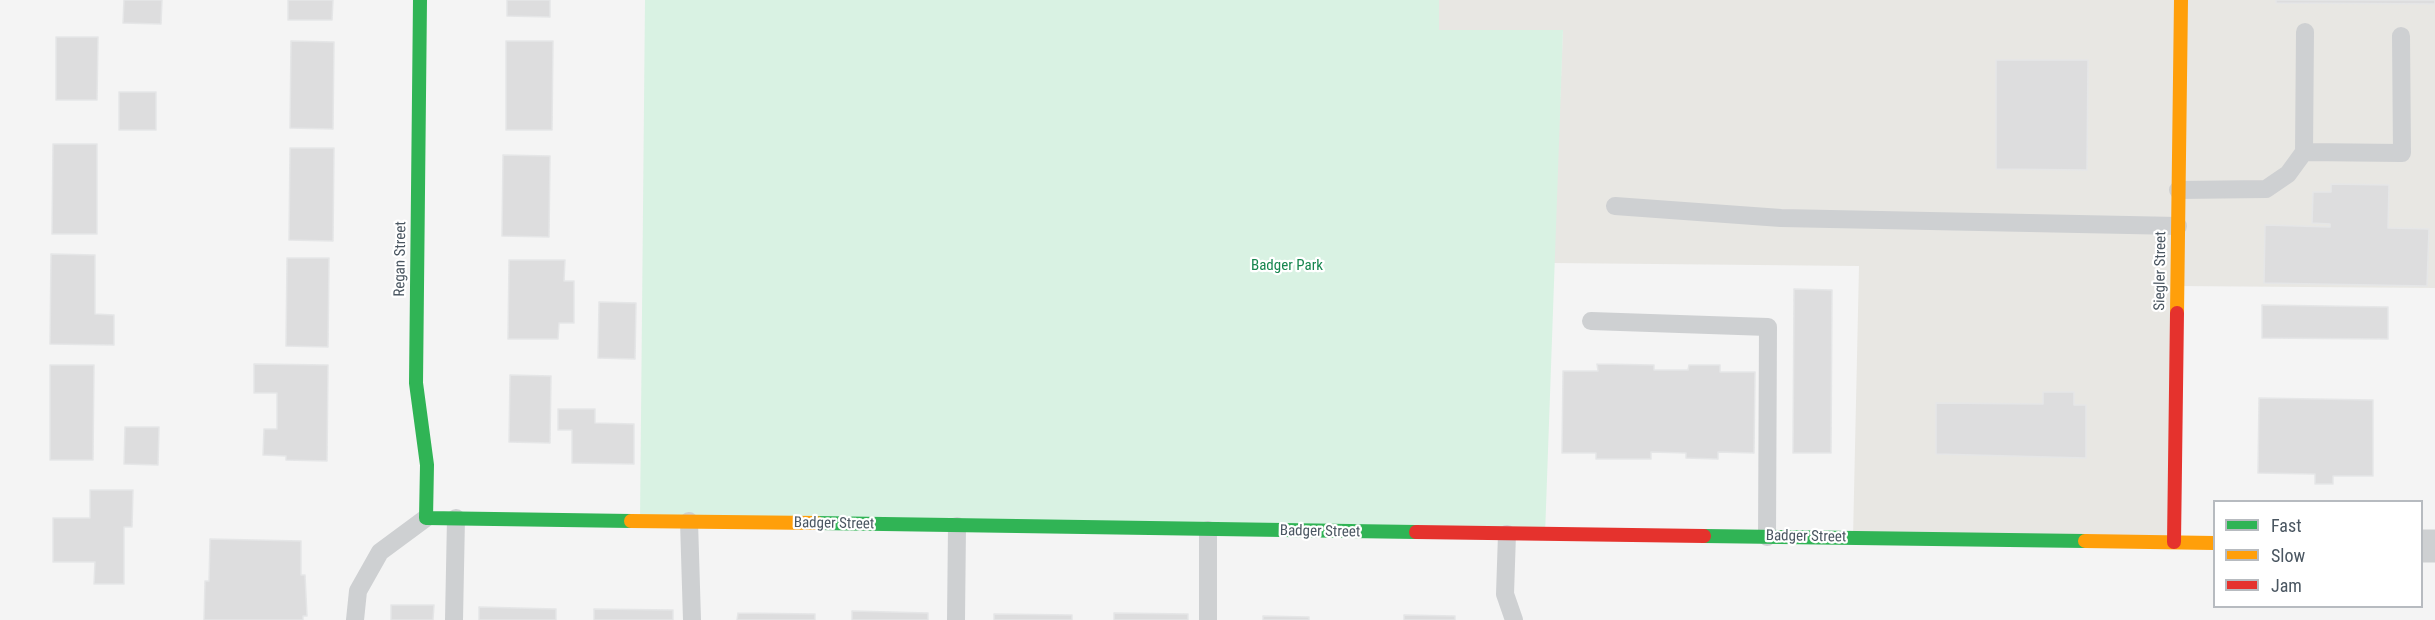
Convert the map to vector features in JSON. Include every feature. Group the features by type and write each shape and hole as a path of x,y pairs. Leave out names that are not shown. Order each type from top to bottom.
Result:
{"street":[{"name":"Regan Street","path":"420,0 416,383 427,465 426,518"},
{"name":"Siegler Street","path":"2174,542 2181,0"},
{"name":"Badger Street","path":"426,518 2213,543"}],"lane":[{"path":"2178,190 2266,189 2288,174 2304,152 2305,32"},
{"path":"2304,152 2402,153 2401,36"},
{"path":"1615,206 1781,218 2178,226"},
{"path":"1591,321 1768,327 1767,537"},
{"path":"355,620 358,591 380,552 426,518"},
{"path":"454,620 456,518"},
{"path":"689,522 692,620"},
{"path":"956,620 957,526"},
{"path":"1208,530 1208,620"},
{"path":"1507,534 1505,594 1514,620"}],"shaded area":[{"path":"1439,0 2435,0 2435,288 2177,286 2174,542 1853,538 1859,266 1553,263 1563,30 1439,30"}],"green space":[{"name":"Badger Park","path":"645,0 1439,0 1439,30 1563,30 1545,535 640,521"}],"building":[{"path":"124,0 162,0 161,24 123,23"},
{"path":"288,0 333,0 332,20 288,20"},
{"path":"507,0 550,0 550,17 507,16"},
{"path":"2276,0 2435,0 2435,4 2276,3"},
{"path":"56,37 98,37 97,100 56,100"},
{"path":"291,41 334,42 333,129 290,128"},
{"path":"506,41 553,41 552,130 506,130"},
{"path":"1996,60 2088,60 2087,170 1996,169"},
{"path":"119,92 156,92 156,130 119,130"},
{"path":"53,144 97,144 97,234 52,234"},
{"path":"290,148 334,148 333,241 289,240"},
{"path":"503,155 550,156 549,237 502,236"},
{"path":"2331,184 2389,185 2388,228 2429,229 2427,286 2264,283 2265,225 2330,227 2330,224 2312,223 2313,192 2331,192"},
{"path":"51,254 95,255 95,314 114,315 114,345 50,344"},
{"path":"287,258 329,258 328,347 286,346"},
{"path":"509,260 565,260 564,281 574,281 574,323 559,323 558,339 508,339"},
{"path":"1794,289 1832,290 1831,453 1793,453"},
{"path":"599,302 636,303 635,359 598,358"},
{"path":"2262,305 2388,307 2388,339 2262,338"},
{"path":"254,364 328,365 327,461 286,460 286,456 263,455 264,429 277,429 277,393 254,393"},
{"path":"1597,364 1654,365 1654,370 1688,370 1689,365 1720,365 1720,372 1755,372 1754,453 1718,452 1718,459 1686,458 1686,453 1651,452 1651,459 1596,459 1596,453 1562,453 1563,371 1598,371"},
{"path":"50,365 94,365 93,460 50,460"},
{"path":"510,375 551,376 550,443 509,442"},
{"path":"2043,392 2074,392 2074,405 2086,405 2086,458 1936,454 1936,403 2043,404"},
{"path":"2259,398 2373,400 2373,476 2333,476 2333,484 2315,484 2315,474 2258,473"},
{"path":"558,409 595,409 595,423 634,424 634,464 572,463 572,430 558,430"},
{"path":"125,427 159,427 158,465 124,464"},
{"path":"90,490 133,490 132,527 124,527 124,584 94,584 95,562 53,562 53,518 90,518"},
{"path":"210,539 301,541 301,575 305,575 307,616 303,616 303,620 204,620 205,581 209,581"},
{"path":"391,605 434,605 433,620 391,620"},
{"path":"479,607 556,609 556,620 479,620"},
{"path":"594,609 673,610 673,620 594,620"},
{"path":"852,611 928,613 928,620 852,620"},
{"path":"738,613 815,614 815,620 737,620"},
{"path":"1114,613 1188,614 1188,620 1114,620"},
{"path":"994,614 1072,615 1072,620 994,620"},
{"path":"1404,615 1455,616 1455,620 1404,620"},
{"path":"1263,616 1309,617 1309,620 1263,620"}],"traffic: fast":[{"path":"420,0 416,383 427,465 426,518 631,521"},
{"path":"817,523 1416,532"},
{"path":"1704,536 2085,541"}],"traffic: slow":[{"path":"2177,313 2181,0"},
{"path":"631,521 817,523"},
{"path":"2085,541 2213,543"}],"traffic: jam":[{"path":"2174,542 2177,313"},
{"path":"1416,532 1704,536"}]}
